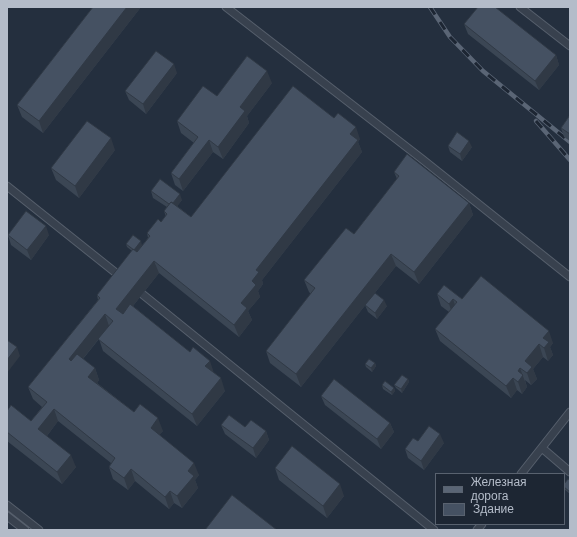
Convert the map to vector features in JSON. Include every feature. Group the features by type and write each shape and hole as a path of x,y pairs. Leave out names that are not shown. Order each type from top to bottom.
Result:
{"lane":[{"path":"226,7 422,159 570,277"},
{"path":"520,7 570,46"},
{"path":"7,186 125,280"},
{"path":"131,285 434,530"},
{"path":"522,473 570,412"},
{"path":"542,448 570,472"},
{"path":"7,505 39,530"},
{"path":"7,516 25,530"}],"building":[{"path":"93,7 127,7 39,121 17,105"},
{"path":"478,7 495,7 556,55 535,81 464,24"},
{"path":"156,51 174,64 143,104 125,91"},
{"path":"247,56 267,71 240,107 245,111 218,147 209,140 179,179 171,173 198,137 177,121 203,86 217,96"},
{"path":"293,86 334,118 338,113 356,127 350,134 358,140 256,270 259,272 252,281 256,285 241,303 247,308 234,325 154,261 116,309 123,314 130,304 190,352 193,347 210,361 205,366 221,378 192,414 98,339 113,321 105,314 69,359 71,361 77,354 95,368 88,377 134,412 140,404 158,418 151,428 194,463 188,471 194,476 177,496 170,491 165,497 131,469 124,478 109,467 115,458 54,409 38,429 71,455 57,472 7,432 7,411 11,405 31,421 47,402 28,387 100,298 97,295 133,249 137,252 150,236 147,233 158,219 161,222 167,214 164,211 171,202 191,217"},
{"path":"570,115 570,134 561,128"},
{"path":"87,121 111,138 75,186 51,168"},
{"path":"457,132 469,141 460,154 448,146"},
{"path":"407,154 469,203 414,272 391,254 296,374 266,351 315,288 304,280 346,228 354,234 399,176 394,172"},
{"path":"160,179 180,194 173,203 171,202 169,204 151,191"},
{"path":"26,211 46,226 27,250 8,235"},
{"path":"133,235 141,241 134,250 126,244"},
{"path":"481,276 549,331 543,338 549,342 544,348 539,344 525,361 532,367 527,373 520,368 518,371 523,375 518,382 513,378 506,386 435,329 457,302 453,299 449,304 437,294 444,285 462,299"},
{"path":"375,293 384,300 375,313 365,305"},
{"path":"7,340 17,347 7,360"},
{"path":"369,359 375,363 371,368 365,364"},
{"path":"402,375 408,379 401,389 394,385"},
{"path":"334,379 390,423 377,439 321,396"},
{"path":"385,381 394,388 391,392 382,385"},
{"path":"229,415 245,427 251,420 266,431 253,448 221,425"},
{"path":"429,426 440,434 421,461 405,449 413,438 418,441"},
{"path":"292,446 340,484 323,506 275,468"},
{"path":"568,479 570,480 570,492 565,488 565,483"},
{"path":"232,495 277,530 205,530"}],"railway":[{"path":"430,7 450,37 483,71 570,142"},
{"path":"536,121 570,160"}]}
